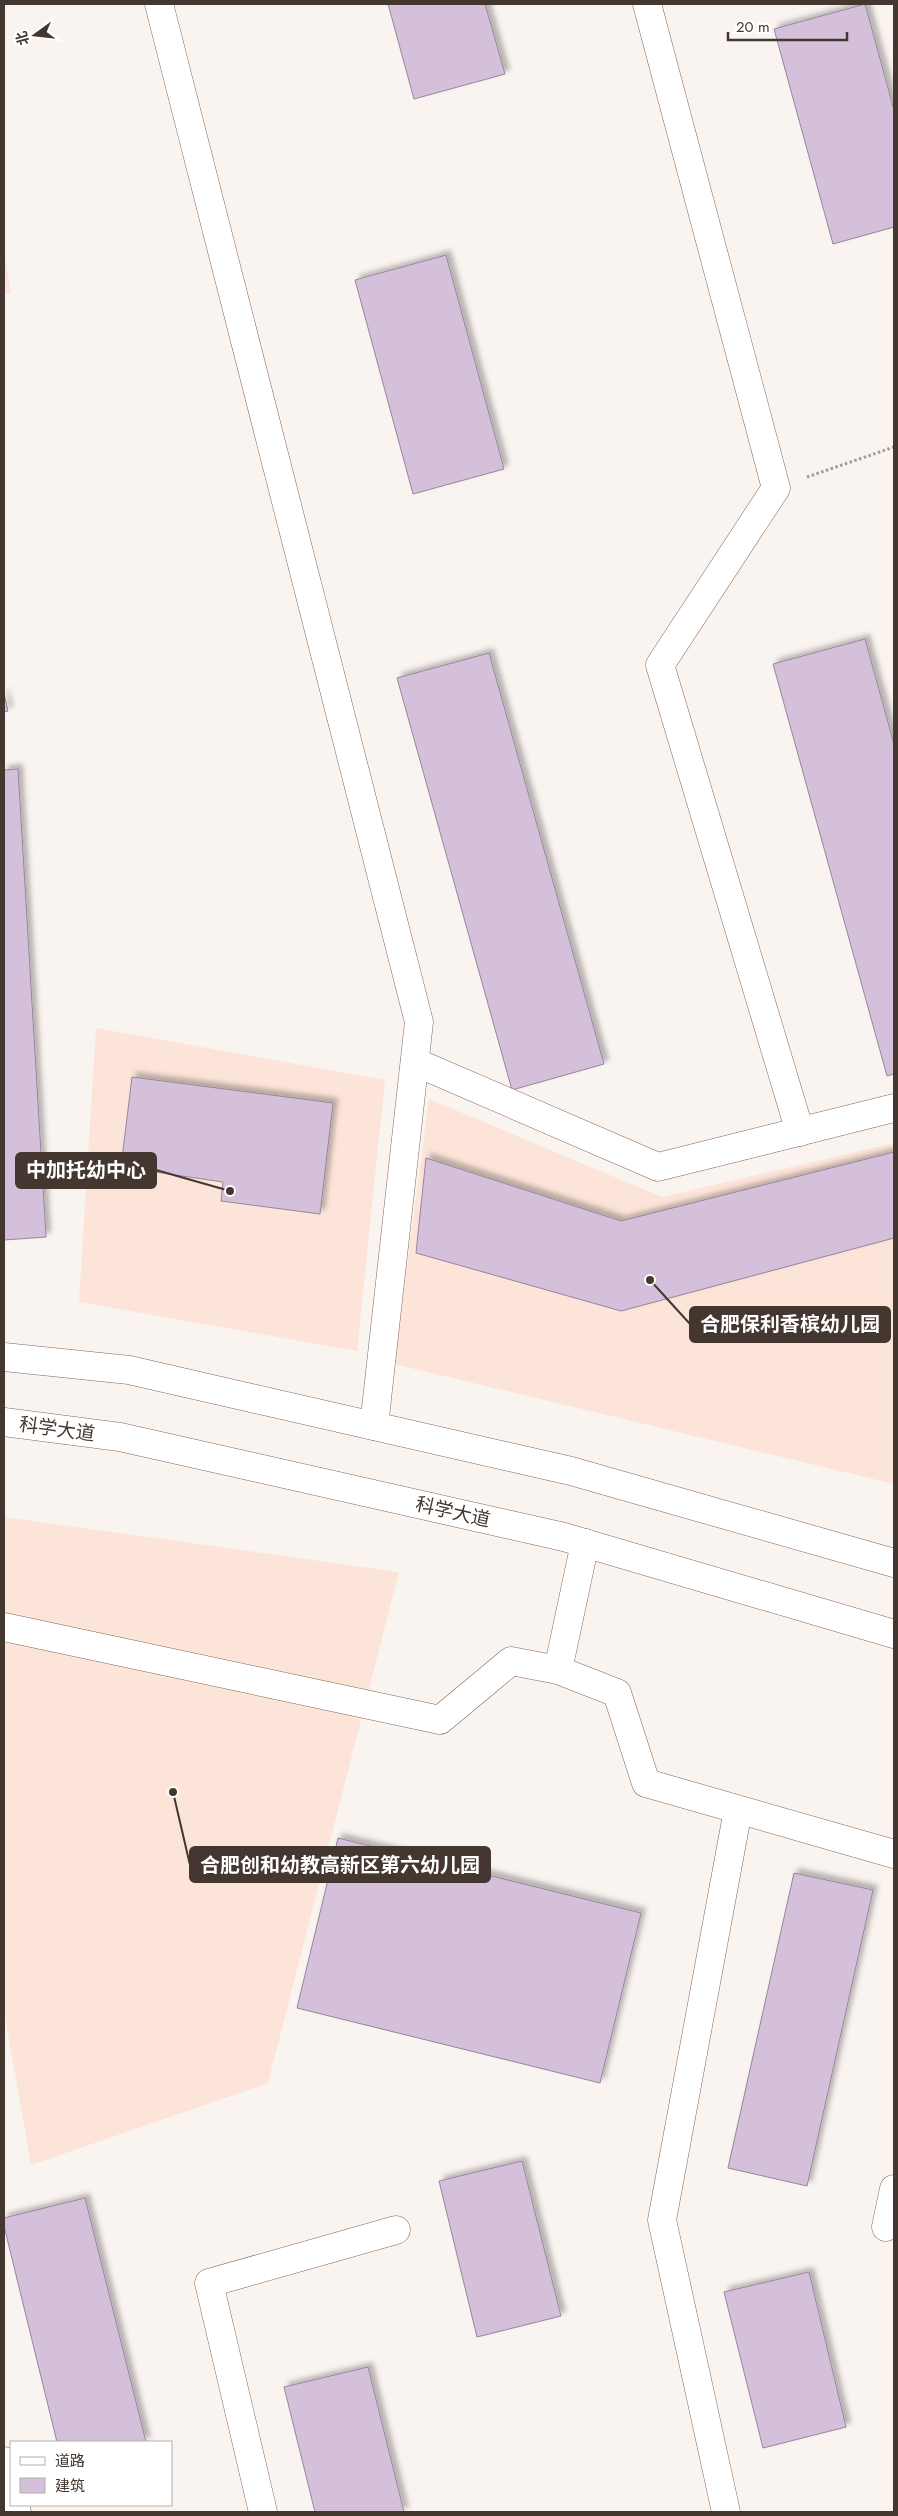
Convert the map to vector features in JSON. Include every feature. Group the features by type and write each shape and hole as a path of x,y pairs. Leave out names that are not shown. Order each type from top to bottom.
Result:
{"street":[{"path":"159,4 419,1022 374,1426"},
{"path":"647,4 776,488 660,665 800,1132"},
{"path":"414,1062 658,1167 894,1108"},
{"path":"4,1357 129,1370 571,1471 894,1563"},
{"name":"科学大道","path":"4,1422 120,1437 585,1544 894,1634"},
{"path":"558,1670 585,1544"},
{"path":"4,1627 440,1720 510,1661 558,1670 617,1693 646,1783 894,1854"},
{"path":"726,2512 662,2220 738,1810"},
{"path":"886,2227 894,2189"},
{"path":"263,2512 209,2283 396,2230"},
{"path":"4,2461 10,2485"}],"path":[{"path":"776,488 894,447"}],"shaded area":[{"path":"4,250 11,293 4,294"},
{"path":"96,1028 385,1080 357,1351 79,1302"},
{"path":"429,1099 662,1197 894,1143 894,1484 394,1364"},
{"path":"4,1517 399,1572 268,2083 31,2165 4,2011"}],"building":[{"path":"388,4 485,4 505,74 414,99"},
{"path":"865,4 894,110 894,227 833,244 774,29"},
{"path":"446,255 504,469 413,494 355,280"},
{"path":"865,639 894,744 894,1074 887,1076 773,664"},
{"path":"489,653 604,1064 512,1090 397,678"},
{"path":"4,693 8,711 4,712"},
{"path":"18,769 46,1237 4,1240 4,770"},
{"path":"132,1077 333,1103 320,1214 221,1201 223,1182 121,1167"},
{"path":"894,1152 894,1238 621,1311 416,1253 426,1158 621,1221"},
{"path":"338,1838 641,1913 600,2083 297,2008"},
{"path":"794,1873 873,1890 807,2186 728,2168"},
{"path":"522,2161 561,2316 477,2337 439,2181"},
{"path":"85,2198 146,2441 57,2441 4,2226 4,2218"},
{"path":"809,2272 846,2427 763,2448 724,2292"},
{"path":"368,2367 404,2512 315,2512 284,2387"}],"place":[{"name":"中加托幼中心","path":"230,1191"},
{"name":"合肥保利香槟幼儿园","path":"650,1280"},
{"name":"合肥创和幼教高新区第六幼儿园","path":"173,1792"}]}
